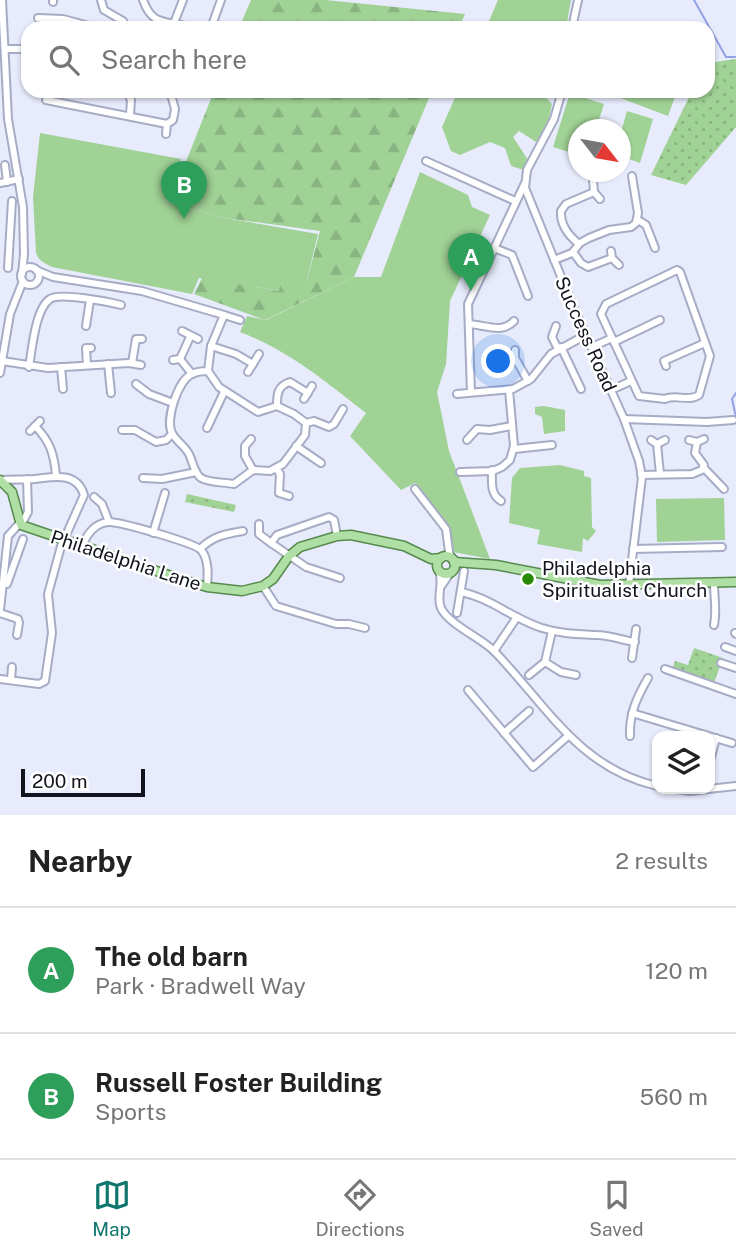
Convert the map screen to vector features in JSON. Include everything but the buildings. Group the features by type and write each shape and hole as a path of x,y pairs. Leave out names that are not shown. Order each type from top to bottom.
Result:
{"main road":[{"path":"0,480 12,492 20,524"},
{"name":"Philadelphia Lane","path":"20,524 65,536 82,547 207,587 242,591 263,586"},
{"path":"263,586 273,579 289,556 300,547 337,536 351,536 404,547 431,559 467,568 496,565 600,585 736,582"},
{"path":"421,555 445,574 449,563"},
{"path":"439,570 437,564 449,563"}],"street":[{"path":"0,373 3,339 23,285 24,254 23,207 19,179 4,119 5,49 2,0"},
{"path":"101,0 104,10 123,21"},
{"path":"143,0 153,18 160,21"},
{"path":"175,21 183,0"},
{"path":"214,21 221,0"},
{"path":"574,21 578,0"},
{"path":"38,18 70,21"},
{"path":"5,49 21,50"},
{"path":"49,98 167,124 178,111 173,98"},
{"path":"130,98 130,116"},
{"path":"471,392 469,300 525,183 529,166 554,119 560,98"},
{"path":"166,134 167,124"},
{"path":"426,161 515,201"},
{"path":"5,165 3,182 19,179"},
{"path":"632,176 638,220"},
{"path":"593,182 594,192 600,199"},
{"name":"Success Road","path":"525,183 526,194 636,451 641,475 629,585"},
{"path":"579,244 567,231 558,209 594,192"},
{"path":"8,268 12,201"},
{"path":"638,220 646,225 648,239 655,248"},
{"path":"554,260 573,252 579,244 609,230 631,227 638,220"},
{"path":"0,234 9,234"},
{"path":"494,248 512,255 528,296"},
{"path":"573,252 581,263 588,267 612,255 619,265"},
{"path":"13,306 39,278 24,254"},
{"path":"22,277 26,269 35,269 53,277 142,291 240,320"},
{"path":"675,270 680,272 710,356 697,397 639,396 613,340 601,314 606,304 675,270"},
{"path":"22,277 27,284 53,277"},
{"path":"29,367 37,324 44,306 53,297 90,300 118,306"},
{"path":"86,326 90,300"},
{"path":"224,315 211,346 208,371 213,381 224,392 258,412 277,406 294,414 306,424"},
{"path":"592,347 660,320"},
{"path":"469,324 501,329 512,324 512,335"},
{"path":"544,332 554,330 553,340 572,380 581,389"},
{"path":"182,331 190,337 198,338"},
{"path":"457,394 509,390 528,381 548,356 559,348 586,335"},
{"path":"190,337 176,359 192,373"},
{"path":"132,363 137,338"},
{"path":"664,361 705,342"},
{"path":"211,346 236,354 253,364"},
{"path":"86,348 87,365"},
{"path":"248,372 259,354"},
{"path":"513,357 528,381"},
{"path":"2,361 29,367 132,363 141,365"},
{"path":"108,364 111,394"},
{"path":"61,367 64,385"},
{"path":"208,371 192,373 185,379 173,403 170,418 172,434 190,455 200,478 233,484 253,470 270,471 276,468 305,435 306,424"},
{"path":"611,390 631,380"},
{"path":"277,406 279,389 284,384 290,382 308,393"},
{"path":"138,389 173,403"},
{"path":"460,472 492,471 507,464 514,449 509,390"},
{"path":"207,428 215,416 224,392"},
{"path":"306,424 314,422 326,427 334,424 344,409"},
{"path":"624,419 707,422 733,420"},
{"path":"334,424 341,431"},
{"path":"466,425 472,432"},
{"path":"35,426 47,439 54,454 56,475"},
{"path":"467,440 477,429 490,430 511,426"},
{"path":"122,430 156,442 166,440 172,434"},
{"path":"251,439 245,446 245,456 253,470"},
{"path":"704,439 693,441 695,453 703,467 724,489"},
{"path":"660,474 654,442 665,440"},
{"path":"236,442 245,446"},
{"path":"514,449 542,442 551,445"},
{"path":"296,446 309,460 321,463"},
{"path":"641,475 692,474 703,467"},
{"path":"276,468 280,474 278,495 289,496"},
{"path":"492,471 493,495"},
{"path":"144,478 162,480 196,472"},
{"path":"0,480 56,475 76,482 85,495 65,536 48,594 52,633 45,681 39,684 0,679"},
{"path":"0,608 8,536 27,512 27,479"},
{"path":"415,489 446,529 449,563 441,587"},
{"path":"153,533 165,492"},
{"path":"487,500 493,495"},
{"path":"493,495 501,501"},
{"path":"94,497 102,504 109,522"},
{"path":"271,543 277,535 330,517 334,520 337,536"},
{"path":"82,547 95,528 109,522 195,545 206,558 207,587"},
{"path":"259,524 258,534 289,556 306,567 340,578"},
{"path":"200,550 220,535 243,531"},
{"path":"1,532 8,536"},
{"path":"0,608 23,539"},
{"path":"633,549 722,547"},
{"path":"457,613 467,568"},
{"path":"439,570 441,607 446,614 494,650 568,736 598,762 633,780 652,785"},
{"path":"714,583 717,610 714,625"},
{"path":"263,586 276,606 359,629"},
{"path":"461,592 495,604 530,624 552,631 570,635 599,635 635,642"},
{"path":"0,608 18,619 17,635"},
{"path":"717,610 726,610"},
{"path":"494,650 517,617"},
{"path":"632,658 636,629"},
{"path":"529,675 545,662 552,631"},
{"path":"725,648 736,651"},
{"path":"545,662 567,678 576,675"},
{"path":"722,663 736,668"},
{"path":"11,680 12,667"},
{"path":"665,669 736,694"},
{"path":"631,736 632,713 648,678"},
{"path":"468,690 533,766 568,736"},
{"path":"504,733 529,711"},
{"path":"632,713 732,743"},
{"path":"681,731 682,727"},
{"path":"715,788 736,786"}],"green space":[{"path":"251,0 325,0 465,14 462,21 242,21"},
{"path":"498,0 571,0 567,21 489,21"},
{"path":"736,59 736,127 686,185 651,175 689,98 715,98 715,62"},
{"path":"211,98 429,98 354,277 265,320 194,294 202,278 279,291 282,279 306,284 320,231 219,217 170,202"},
{"path":"455,98 546,98 552,104 548,123 536,142 519,131 513,137 528,160 524,170 511,166 505,148 490,142 460,155 451,151 442,127"},
{"path":"568,98 585,98 604,104 599,119 568,119 568,152 553,147"},
{"path":"620,98 674,98 668,116"},
{"path":"627,111 653,119 640,163 631,160 631,119 625,119"},
{"path":"40,133 181,159 167,201 219,217 318,234 306,284 280,291 199,278 192,294 52,267 40,260 36,253 33,197"},
{"path":"420,172 468,195 472,207 490,215 450,301 446,364 437,392 449,451 490,559 453,552 449,527 415,483 401,490 350,436 366,413 290,357 240,332 247,316 266,320 354,277 381,277"},
{"path":"535,407 565,410 565,431 544,434 542,417 535,414"},
{"path":"560,465 584,471 584,476 591,478 592,527 596,531 588,541 583,538 582,552 537,544 540,530 509,523 512,478 520,468"},
{"path":"187,494 236,505 234,512 185,502"},
{"path":"724,498 725,540 657,542 656,499"},
{"path":"694,648 723,658 714,683 672,669 675,661 688,665"}],"waterway":[{"path":"694,0 706,21"},
{"path":"715,37 726,57 736,57"},
{"path":"736,393 732,399 736,417"}],"place":[{"name":"Russell Foster Building","path":"184,219"},
{"name":"The old barn","path":"471,291"},
{"name":"Philadelphia Spiritualist Church","path":"528,579"}]}
